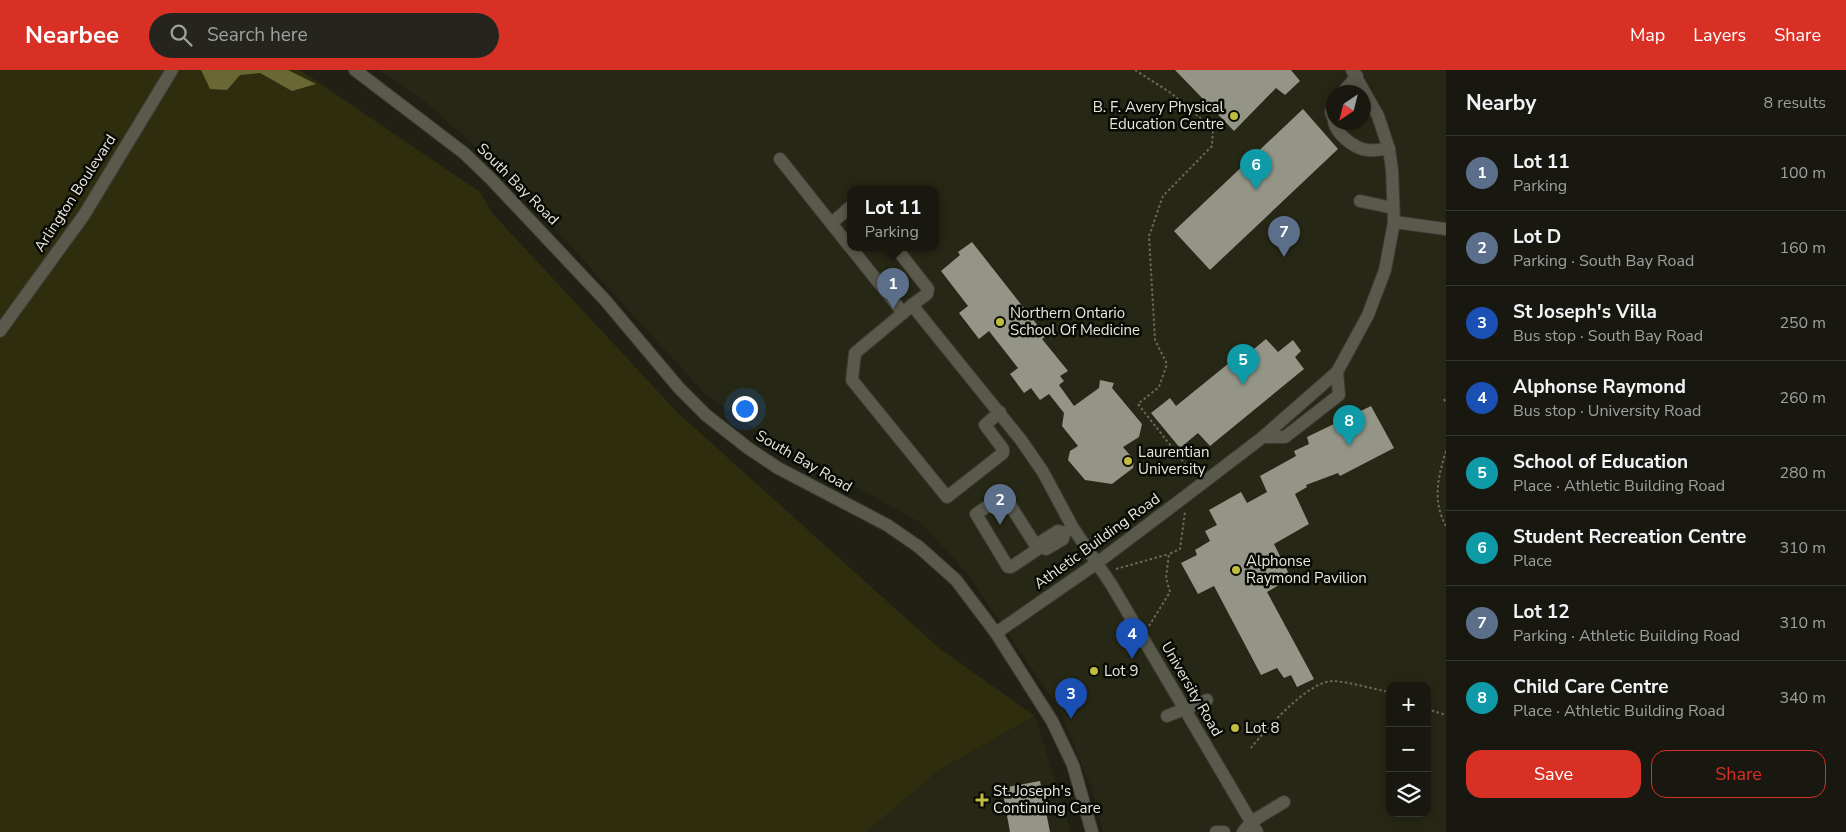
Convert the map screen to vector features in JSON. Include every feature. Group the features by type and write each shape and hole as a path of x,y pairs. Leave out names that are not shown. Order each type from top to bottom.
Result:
{"street":[{"name":"Arlington Boulevard","path":"0,331 84,215 172,70"},
{"name":"South Bay Road","path":"355,70 464,153 490,178 605,300 679,388 706,415 778,468 887,525 919,547 956,580 996,633 1052,721 1073,766 1092,832"},
{"name":"Athletic Building Road","path":"996,633 1097,563 1187,495 1263,436 1337,372 1368,315 1385,270 1394,222 1392,170 1389,148 1378,116 1355,73"},
{"path":"1348,85 1355,73"},
{"path":"1341,130 1348,140 1360,148 1369,151 1389,148"},
{"name":"University Road","path":"780,159 847,242"},
{"path":"1360,201 1393,208"},
{"path":"832,223 847,210"},
{"path":"1394,222 1446,229"},
{"name":"University Road","path":"855,251 1000,412 1043,472 1068,531 1097,563 1105,575 1143,637 1251,829"},
{"path":"898,251 928,289 927,294 858,349 855,353 853,384 947,497 1003,453 1004,449 985,425 1000,412"},
{"path":"1263,436 1285,437 1339,395 1337,372"},
{"path":"1040,548 1005,497 1003,496 976,514 976,517 1008,567 1011,568 1040,548 1042,541 1058,531 1068,531"},
{"path":"1167,716 1207,700"},
{"path":"1251,829 1284,802"},
{"path":"1216,832 1224,832"}],"path":[{"path":"1135,70 1170,93 1213,129 1212,146 1163,196 1149,236 1155,340 1166,364 1159,387 1138,404 1201,483"},
{"path":"1444,399 1446,403"},
{"path":"1446,451 1436,498 1446,526"},
{"path":"1105,575 1117,568 1170,554 1180,548 1187,495"},
{"path":"1143,637 1170,592 1166,578 1170,554"},
{"path":"1251,748 1284,710 1308,691 1331,681 1386,691"},
{"path":"1431,710 1446,715"}],"shaded area":[{"path":"0,70 300,70 480,192 493,214 677,412 940,649 1035,716 941,769 866,832 0,832"},
{"path":"201,70 288,70 316,84 292,91 260,73 240,75 227,90 210,89"},
{"name":"Laurentian University","path":"379,70 1446,70 1446,832 1103,832 1091,787 1060,710 967,573 921,523 755,430 703,392 507,176 432,107"},
{"name":"St. Joseph's Continuing Care","path":"1035,716 1071,832 866,832 941,769"}],"building":[{"name":"B. F. Avery Physical Education Centre","path":"1175,70 1291,70 1300,81 1285,95 1276,88 1234,131"},
{"path":"1303,109 1338,149 1210,270 1174,231"},
{"path":"972,242 1046,336 1042,339 1068,371 1060,376 1064,381 1059,385 1074,406 1099,388 1100,380 1114,383 1112,388 1142,424 1139,437 1123,447 1134,460 1133,468 1112,484 1085,480 1068,460 1070,451 1078,446 1062,426 1064,413 1049,394 1040,400 1031,388 1024,393 1010,374 1018,368 989,331 979,339 959,313 968,306 941,271 960,255 958,252"},
{"path":"1266,339 1278,352 1293,340 1301,351 1295,357 1304,369 1210,446 1198,433 1180,448 1151,413 1170,398 1176,406 1234,359 1237,363"},
{"name":"Alphonse Raymond Pavilion","path":"1371,406 1394,448 1340,476 1338,473 1306,485 1307,487 1295,494 1309,524 1274,544 1291,578 1267,592 1314,679 1297,687 1291,675 1284,678 1277,668 1261,675 1214,586 1198,594 1181,563 1197,555 1195,550 1210,541 1205,531 1217,525 1209,510 1241,492 1247,503 1267,492 1260,476 1296,456 1294,451 1309,444 1307,437"},
{"path":"1040,781 1050,832 1010,832 1002,788"}],"place":[{"name":"B. F. Avery Physical Education Centre","path":"1234,116"},
{"name":"Student Recreation Centre","path":"1256,190"},
{"name":"Lot 12","path":"1284,257"},
{"name":"Lot 11","path":"893,309"},
{"name":"Northern Ontario School Of Medicine","path":"1000,322"},
{"name":"School of Education","path":"1243,385"},
{"name":"Child Care Centre","path":"1349,446"},
{"name":"Laurentian University","path":"1128,461"},
{"name":"Lot D","path":"1000,525"},
{"name":"Alphonse Raymond Pavilion","path":"1236,570"},
{"name":"Alphonse Raymond","path":"1132,659"},
{"name":"Lot 9","path":"1094,671"},
{"name":"St Joseph's Villa","path":"1071,719"},
{"name":"Lot 8","path":"1235,728"},
{"name":"St. Joseph's Continuing Care","path":"982,800"}]}
